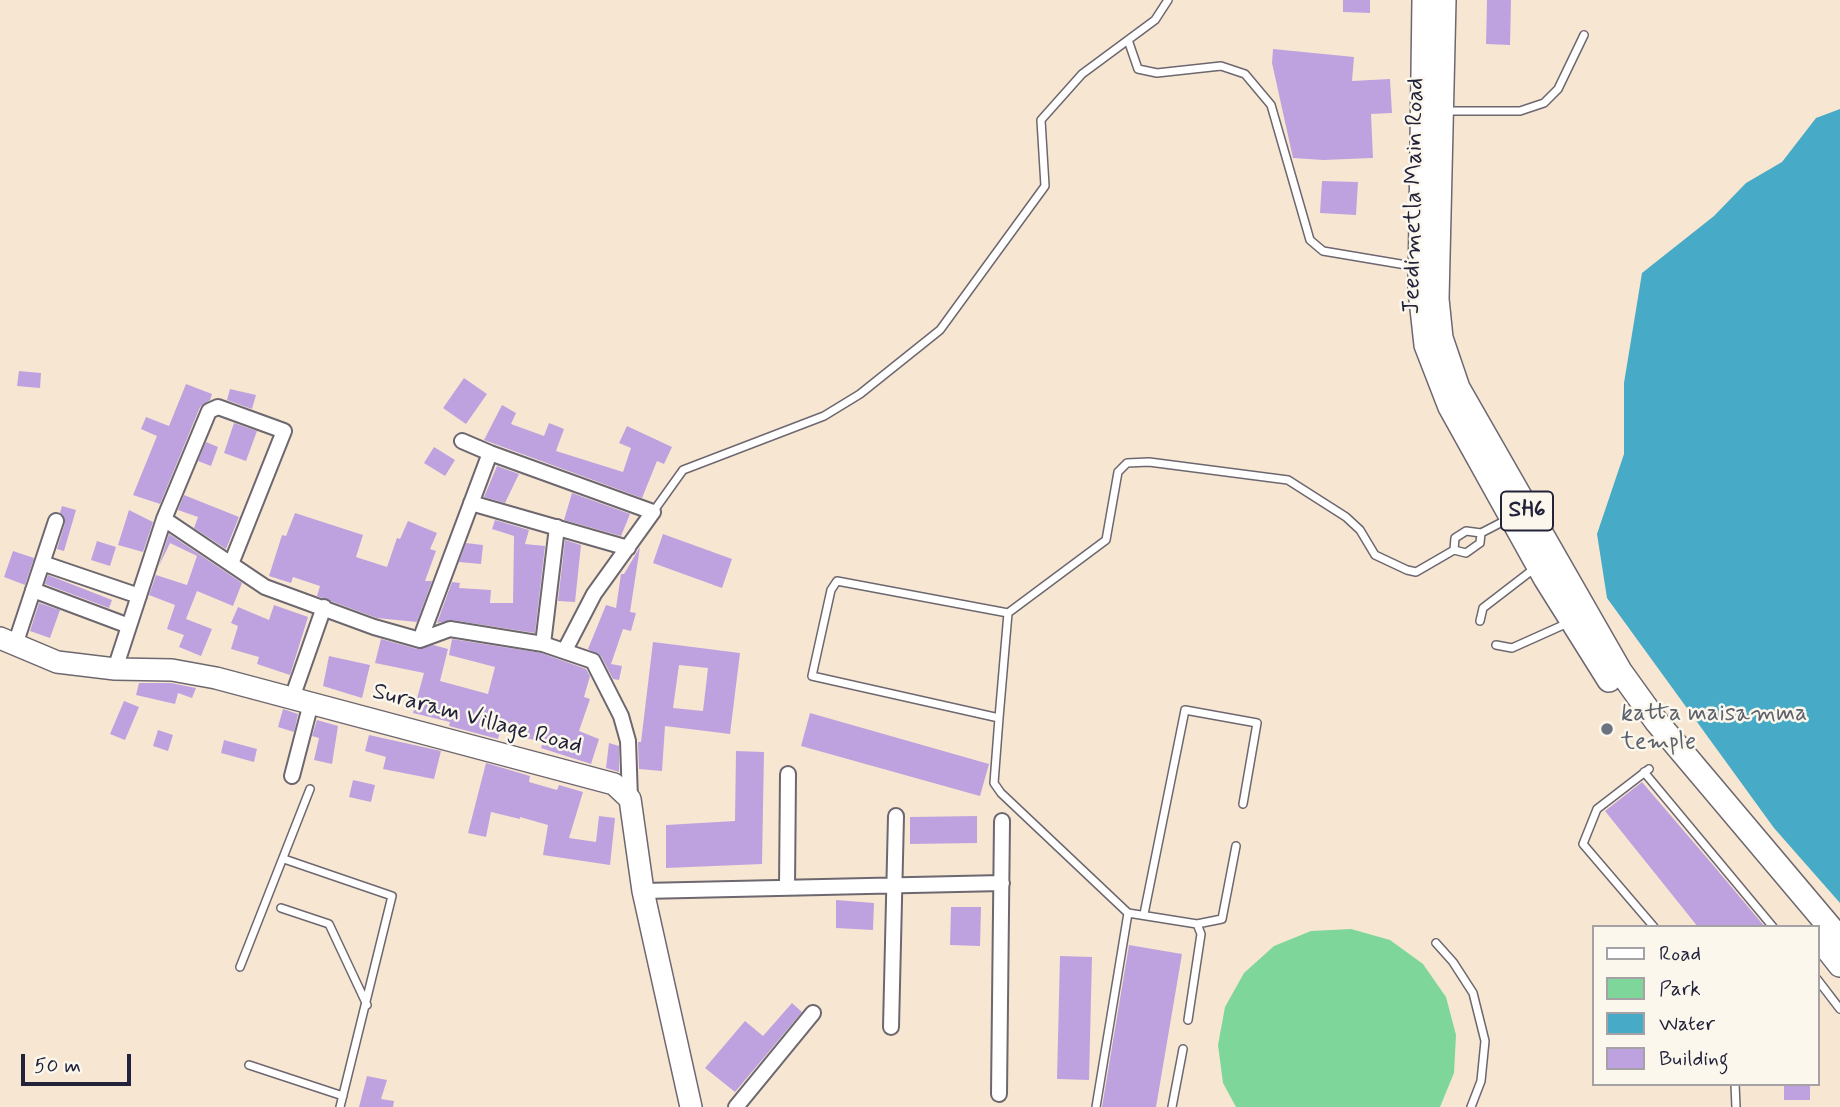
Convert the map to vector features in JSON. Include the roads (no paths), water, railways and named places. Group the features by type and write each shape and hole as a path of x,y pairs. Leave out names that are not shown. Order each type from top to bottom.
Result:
{"main road":[{"name":"Jeedimetla Main Road","path":"1424,0 1420,268 1426,345 1433,370 1450,407 1571,622 1648,735 1808,925"},
{"name":"Jeedimetla Main Road","path":"1444,0 1437,299 1441,338 1458,388 1620,671 1656,721 1840,939"},
{"name":"Suraram Village Road","path":"8,641 57,662 115,669 172,670 302,701 614,784 630,799"},
{"path":"630,799 642,891 691,1107"},
{"path":"1819,939 1840,965"}],"street":[{"path":"115,669 164,519 213,407 281,428 284,436 231,564"},
{"path":"461,441 653,512 594,594 565,650"},
{"path":"420,640 490,453"},
{"path":"471,503 628,548"},
{"path":"164,519 265,587 374,627 420,640 450,629 543,645 593,661 621,716 628,741 630,799"},
{"path":"8,641 33,590 56,521"},
{"path":"543,645 557,527"},
{"path":"42,564 139,596"},
{"path":"33,590 129,626"},
{"path":"292,776 302,701 324,607"},
{"path":"787,888 788,774"},
{"path":"891,1027 896,816"},
{"path":"999,1094 1002,821"},
{"path":"642,891 1002,883"},
{"path":"736,1107 813,1013"}],"lane":[{"path":"653,512 682,470 824,416 860,394 940,330 1045,186 1041,120 1082,74 1156,20 1168,0"},
{"path":"1442,111 1520,111 1544,103 1558,89 1584,35"},
{"path":"1128,40 1139,69 1157,73 1221,66 1245,74 1271,105 1310,240 1323,251 1420,268"},
{"path":"999,718 812,676 831,590 837,581 1008,613 1106,540 1118,472 1127,463 1149,463 1288,480 1346,517 1360,530 1375,555 1416,572 1454,550 1466,553 1480,543 1481,533"},
{"path":"1454,550 1455,538 1471,530 1481,533 1511,517"},
{"path":"1480,621 1483,608 1538,566"},
{"path":"1008,613 994,783 1128,913 1197,924 1222,919 1236,846"},
{"path":"1496,645 1512,648 1571,622"},
{"path":"1144,914 1185,710 1257,723 1243,804"},
{"path":"1652,925 1583,844 1597,808 1646,770 1771,925"},
{"path":"240,967 310,789"},
{"path":"284,859 392,896 340,1107"},
{"path":"281,908 329,924 367,1005"},
{"path":"1096,1107 1128,913"},
{"path":"1188,1020 1201,934 1197,924"},
{"path":"1436,943 1453,962 1473,993 1485,1041 1481,1082 1471,1107"},
{"path":"1819,982 1840,1009"},
{"path":"1172,1107 1183,1049"},
{"path":"249,1065 343,1096"},
{"path":"1735,1086 1736,1107"}],"water":[{"path":"1840,109 1840,903 1774,828 1607,598 1597,534 1624,454 1624,383 1642,273 1714,216 1746,183 1782,162 1816,118"}],"place":[{"name":"katta maisamma temple","path":"1607,729"}]}
